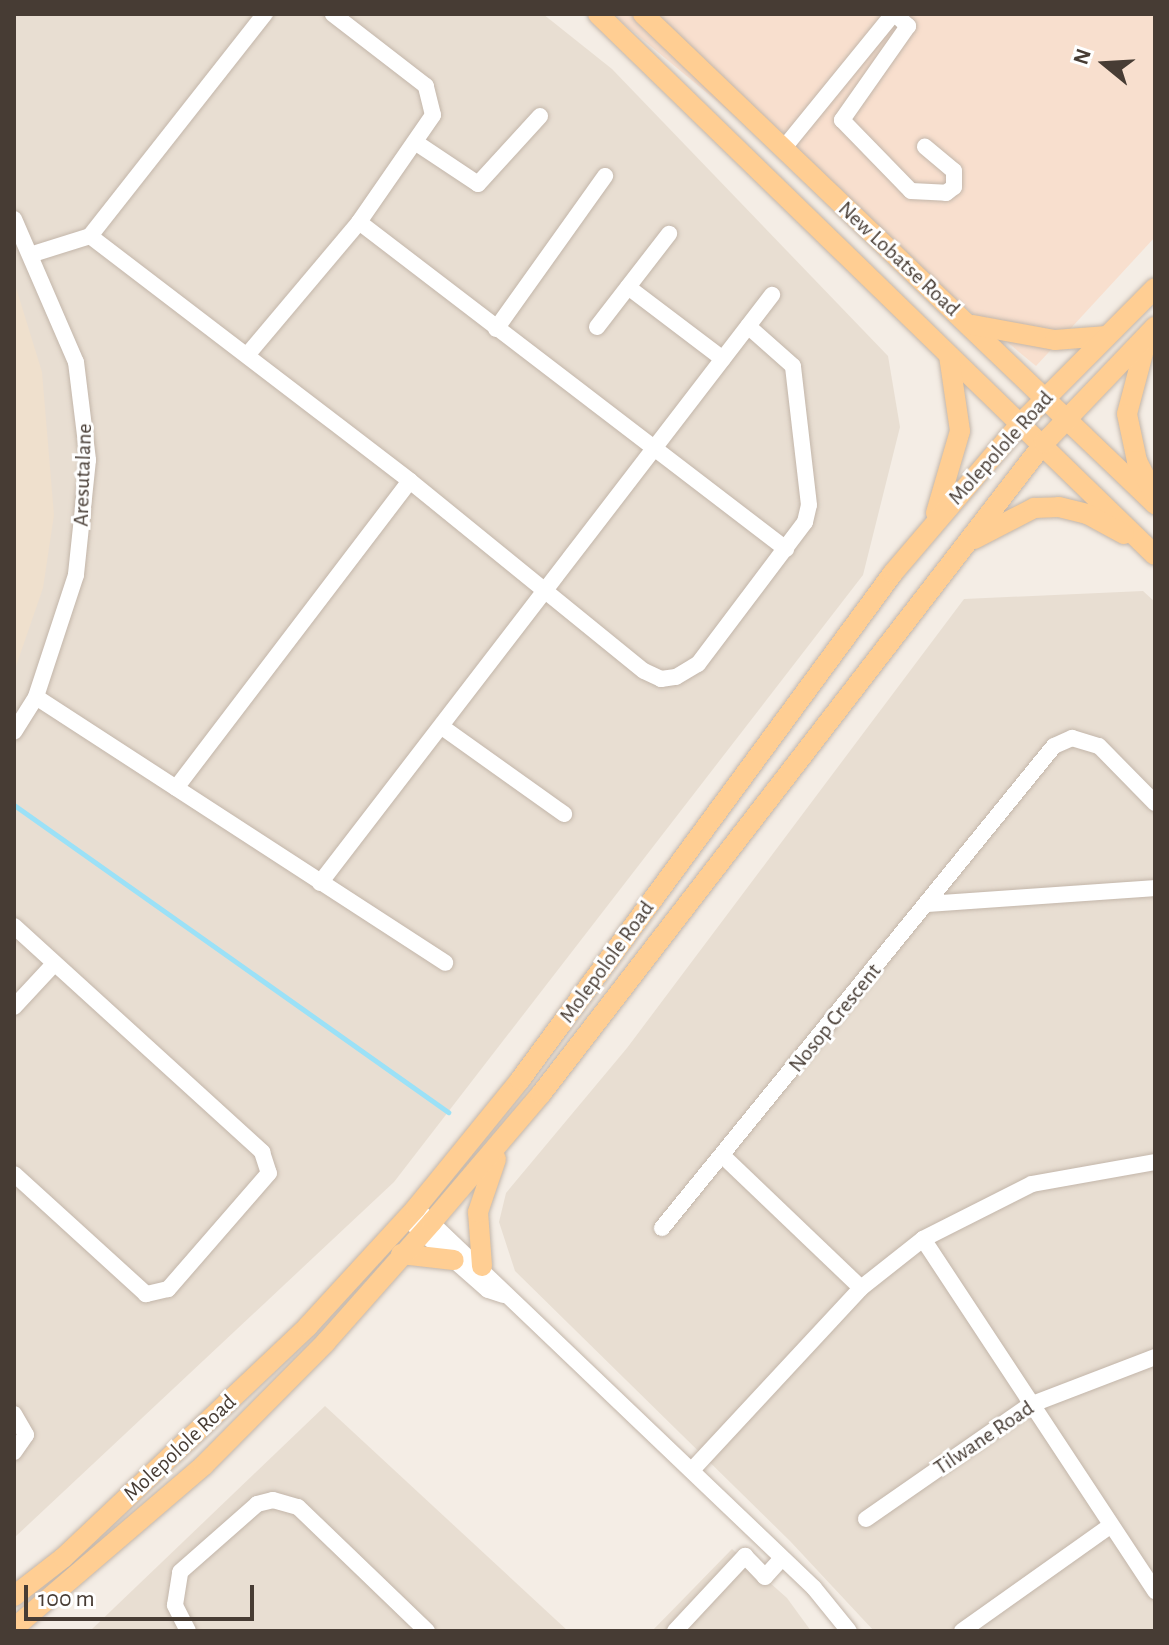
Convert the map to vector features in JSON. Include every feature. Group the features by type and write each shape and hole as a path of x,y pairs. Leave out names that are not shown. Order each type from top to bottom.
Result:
{"main road":[{"name":"New Lobatse Road","path":"598,14 949,356 1044,443"},
{"name":"New Lobatse Road","path":"643,14 1155,504"},
{"path":"665,14 686,55"},
{"name":"Molepolole Road","path":"14,1628 204,1465 326,1342 401,1254 419,1220 520,1080 930,528 1021,423 1155,288"},
{"path":"969,324 1032,338 1107,336"},
{"path":"1152,331 1127,414 1133,451 1155,496"},
{"name":"Molepolole Road","path":"14,1596 199,1432 508,1133 1044,443 1152,331"},
{"path":"930,528 960,431 949,356"},
{"path":"1044,443 1150,550"},
{"path":"960,548 1034,508 1059,507 1087,514 1150,550"},
{"path":"482,1266 478,1212 484,1185 508,1133"},
{"path":"401,1254 454,1260"}],"street":[{"path":"33,254 90,236 265,14"},
{"path":"248,354 359,222 418,144 433,115 431,94 333,14"},
{"path":"783,149 894,14 908,26 842,120 911,191 946,193 954,187 954,171 925,147"},
{"path":"418,144 478,184 540,116"},
{"path":"496,329 605,176"},
{"name":"Aresutalane","path":"14,219 33,254 76,362 88,460 76,575 36,697 14,732"},
{"path":"359,222 786,549"},
{"path":"597,327 669,234"},
{"path":"90,236 248,354 545,587 644,671 661,679 676,677 698,664 805,522 809,505 796,376 788,359 748,326"},
{"path":"628,287 723,359"},
{"path":"320,883 772,295"},
{"path":"176,788 410,481"},
{"path":"36,697 445,963"},
{"path":"442,727 564,814"},
{"name":"Nosop Crescent","path":"662,1228 1054,746 1072,738 1099,746 1155,803"},
{"path":"928,904 1155,888"},
{"path":"14,926 262,1152 269,1173 168,1289 155,1294 132,1286 14,1174"},
{"path":"14,1007 54,964"},
{"path":"723,1156 861,1288"},
{"path":"692,1470 861,1288 923,1239 1032,1184 1155,1162"},
{"path":"419,1220 454,1260 488,1290 503,1295"},
{"path":"419,1220 482,1266 503,1295 692,1470 782,1558 849,1631"},
{"path":"923,1239 1155,1591"},
{"name":"Tilwane Road","path":"866,1519 1030,1405 1155,1357"},
{"path":"14,1414 26,1435 14,1452"},
{"path":"188,1631 175,1605 180,1572 257,1504 273,1500 298,1507 427,1631"},
{"path":"962,1631 988,1624 1110,1526"},
{"path":"675,1631 745,1556 765,1577 782,1558"}],"shaded area":[{"path":"14,14 543,14 612,69 888,356 900,427 863,575 394,1182 14,1538"},
{"path":"612,14 1155,14 1155,237 1036,366"},
{"path":"14,281 42,372 54,515 43,588 14,672"},
{"path":"1143,591 1155,602 1155,1631 874,1631 790,1541 515,1271 499,1222 506,1193 627,1048 964,599"},
{"path":"325,1406 568,1631 90,1631"},
{"path":"732,1549 787,1598 811,1631 652,1631"}],"waterway":[{"path":"14,805 448,1112"}]}
